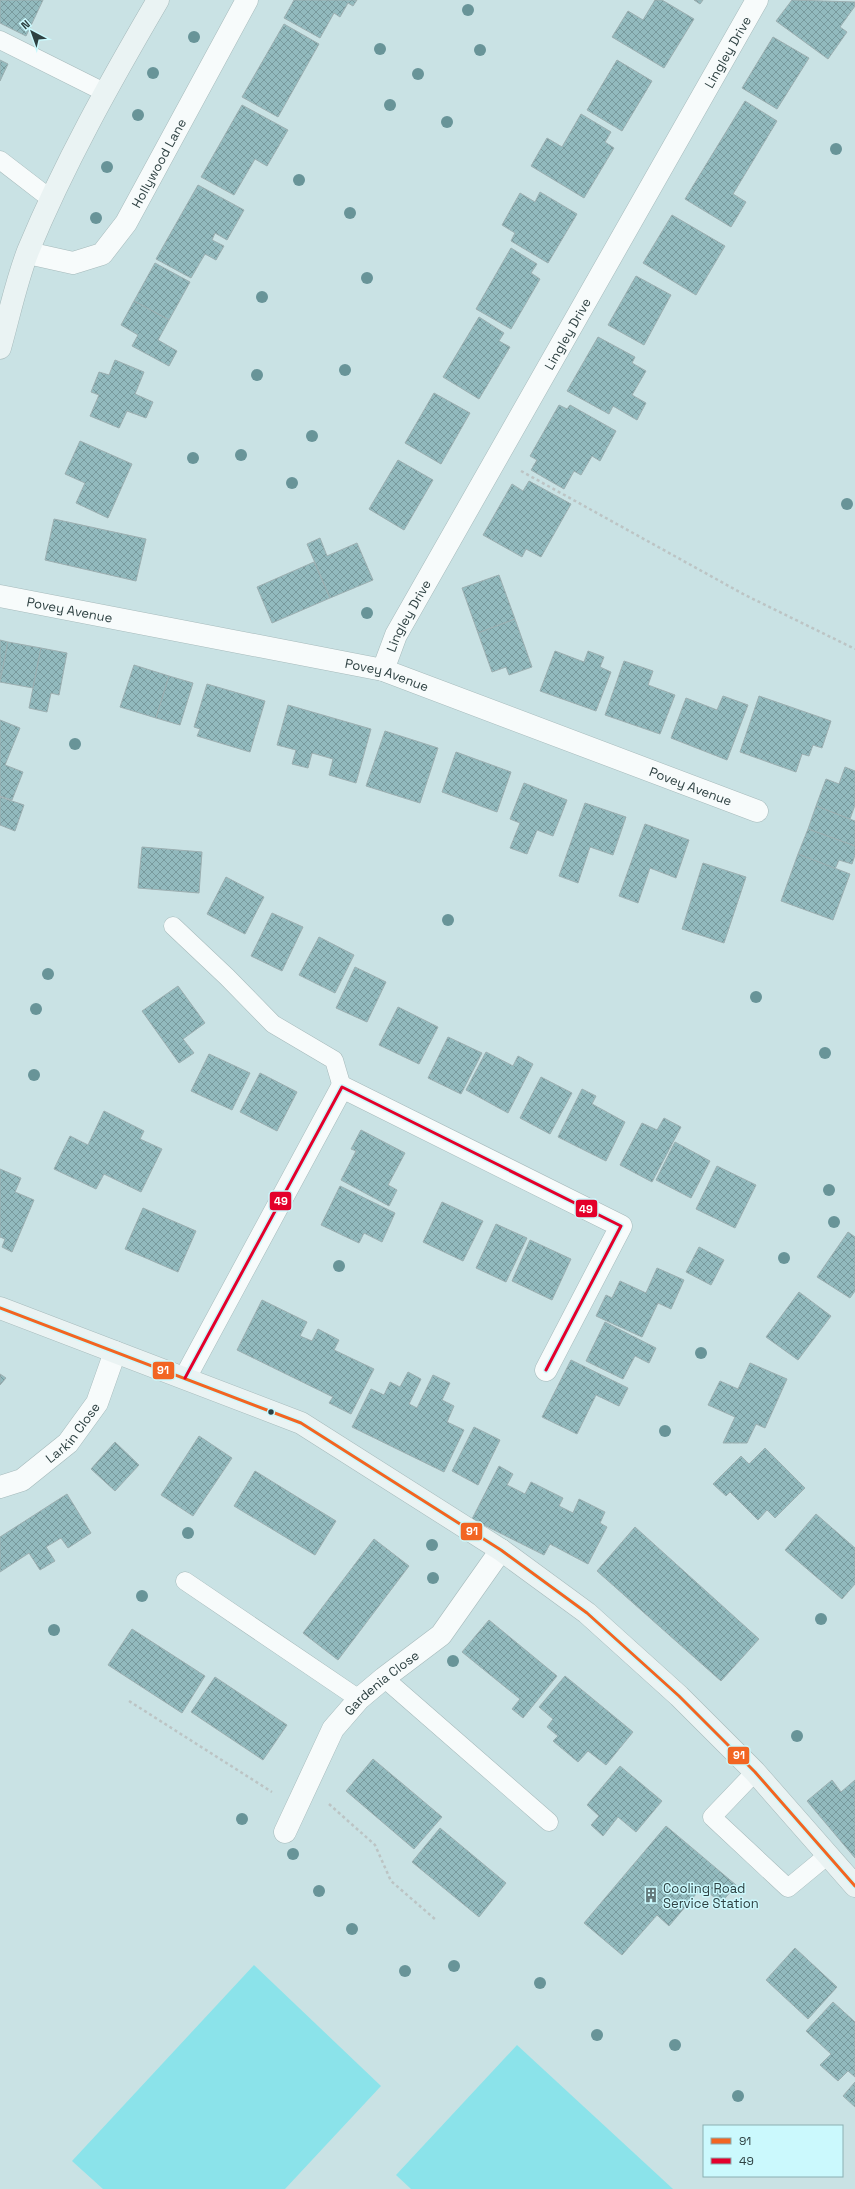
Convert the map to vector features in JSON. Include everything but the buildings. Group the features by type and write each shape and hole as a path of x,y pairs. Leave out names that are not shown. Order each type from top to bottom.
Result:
{"main road":[{"path":"0,348 28,252 104,92 158,0"},
{"path":"0,1308 301,1423 501,1550 587,1613 679,1696 755,1772 855,1886"}],"street":[{"name":"Hollywood Lane","path":"28,252 73,263 102,254 126,224 246,0"},
{"name":"Lingley Drive","path":"383,670 396,635 496,457 758,0"},
{"name":"Povey Avenue","path":"0,596 383,670 757,811"},
{"path":"185,1378 342,1087 621,1226 546,1370"},
{"name":"Larkin Close","path":"0,1487 22,1480 68,1443 97,1403 115,1352"},
{"name":"Gardenia Close","path":"285,1832 333,1729 359,1699 441,1635 501,1550"}],"lane":[{"path":"0,40 104,92"},
{"path":"0,160 52,200"},
{"path":"173,926 227,977 273,1024 334,1060 342,1087"},
{"path":"185,1581 359,1699"},
{"path":"384,1678 548,1822"},
{"path":"755,1772 712,1817 788,1888 828,1855"}],"path":[{"path":"496,457 745,596 855,649"},
{"path":"129,1701 297,1807"},
{"path":"307,1785 375,1845 390,1881 436,1920"}],"shaded area":[{"path":"254,1965 381,2086 285,2189 103,2189 72,2161"},
{"path":"517,2045 673,2189 411,2189 396,2175"}],"transit line":[{"name":"49","path":"185,1378 342,1087 621,1226 546,1370"},
{"name":"91","path":"0,1308 301,1423 501,1550 587,1613 679,1696 755,1772 855,1886"}],"place":[{"name":"Cooling Road Service Station","path":"651,1895"}]}
